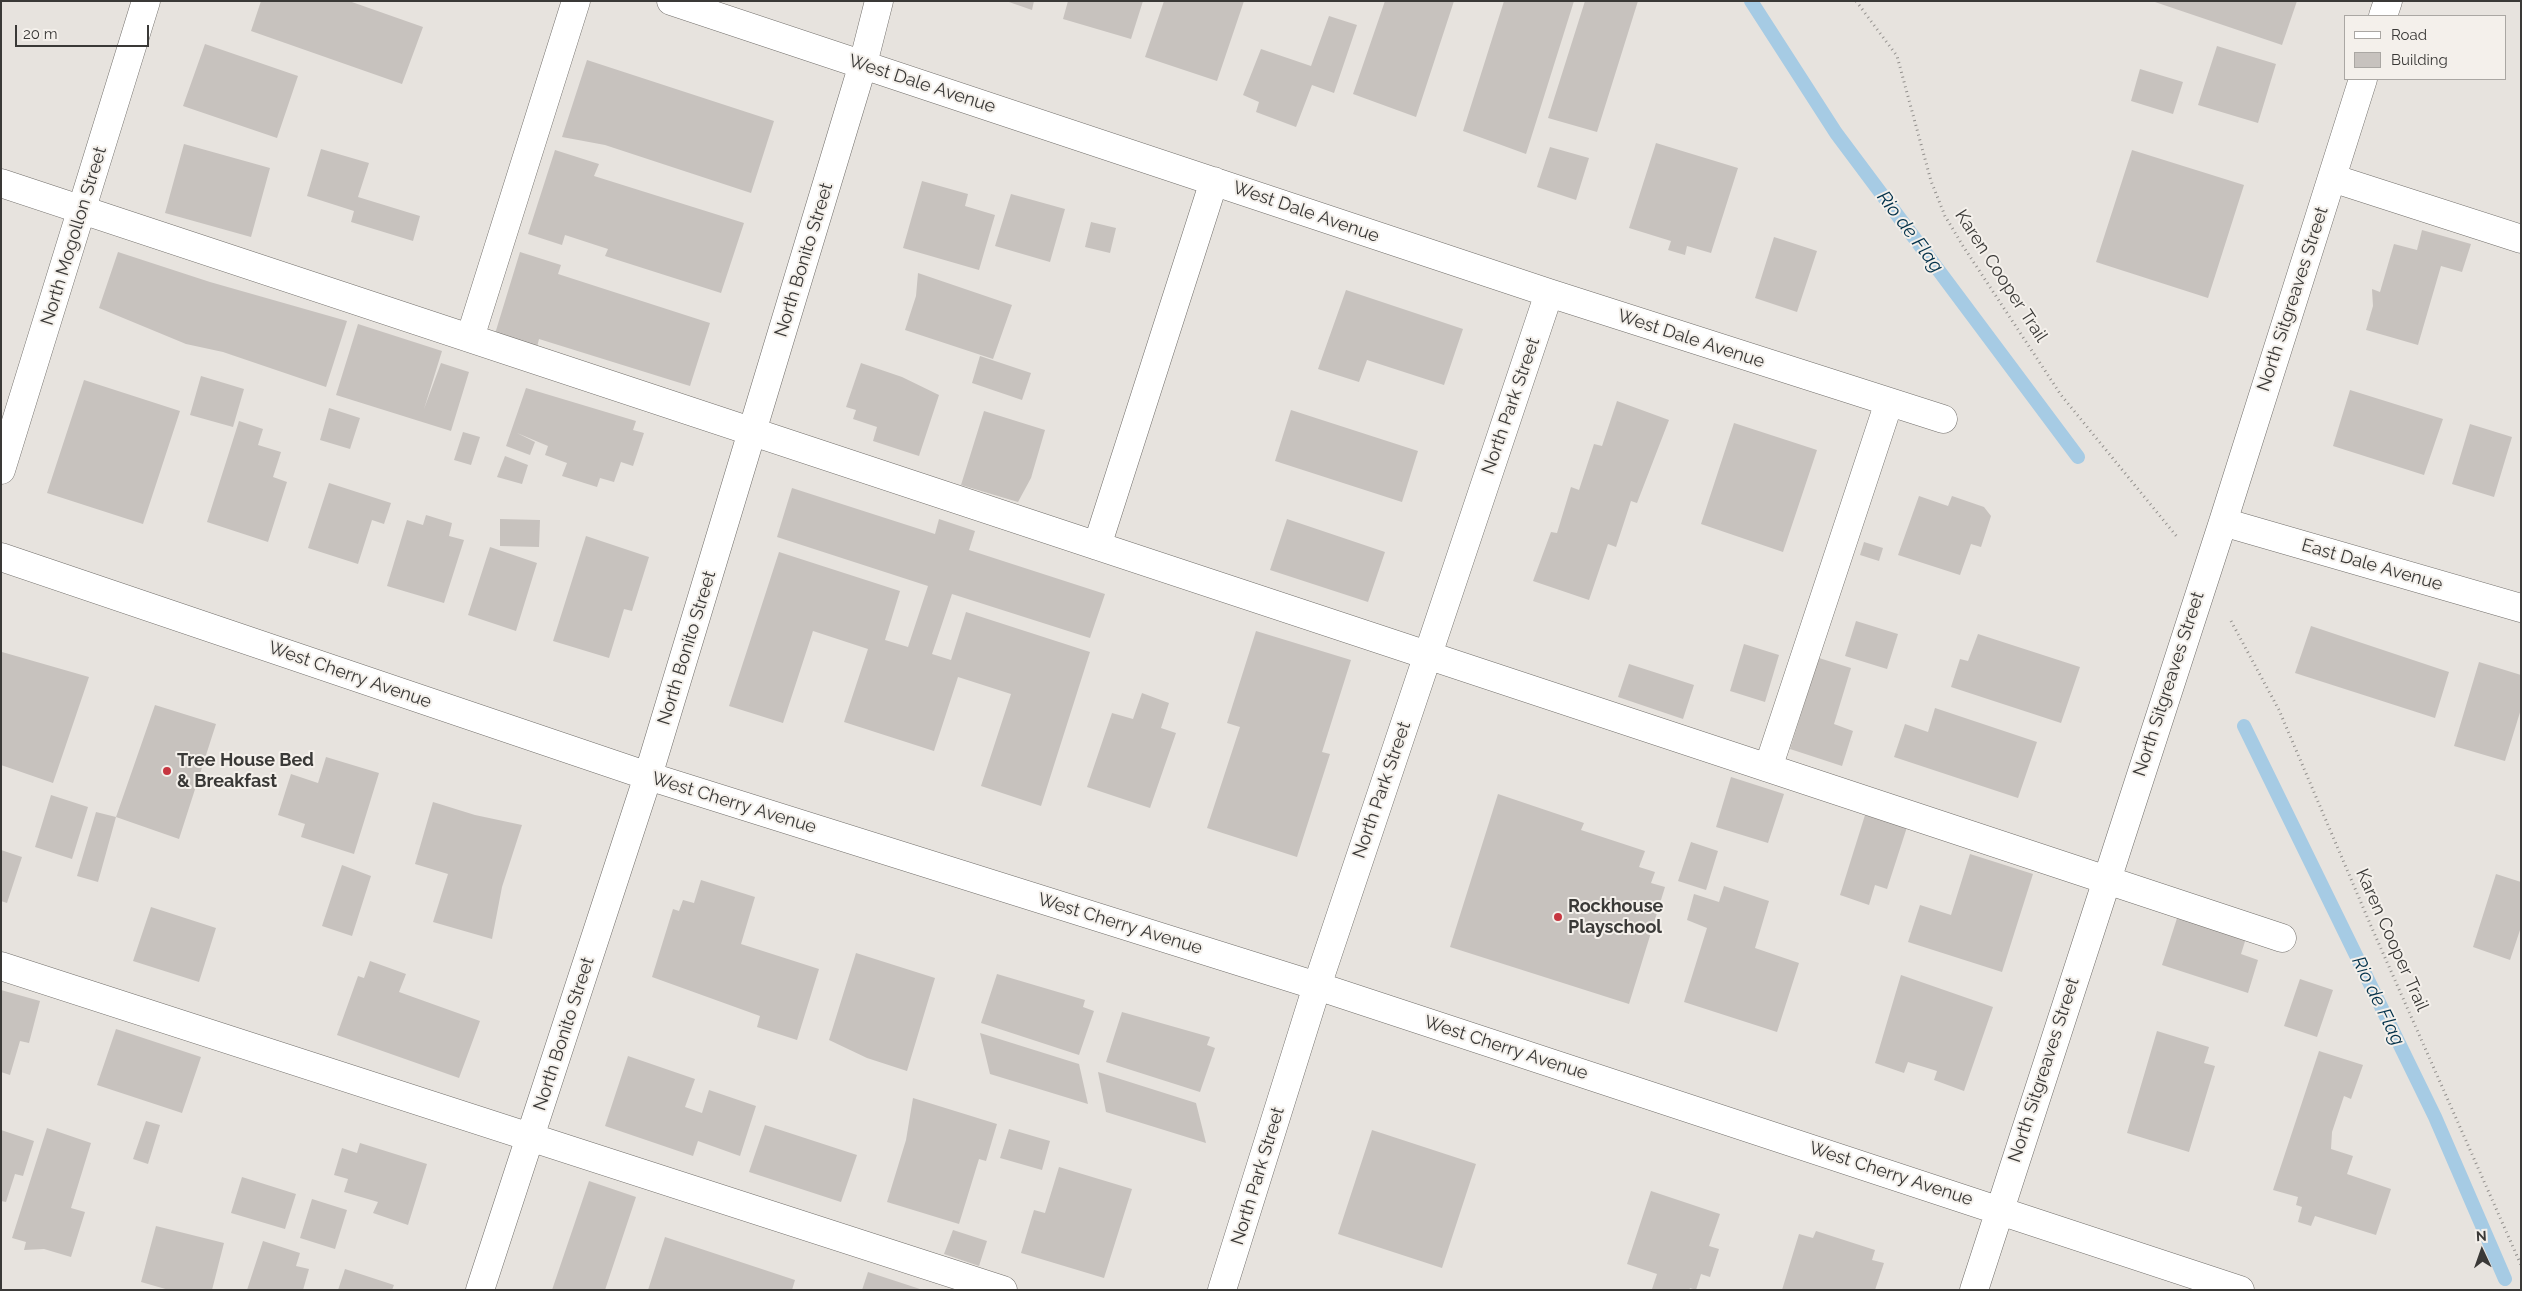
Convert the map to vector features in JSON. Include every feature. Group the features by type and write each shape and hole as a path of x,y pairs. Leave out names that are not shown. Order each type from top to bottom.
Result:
{"street":[{"name":"North Mogollon Street","path":"1,470 146,1"},
{"path":"470,338 576,1"},
{"name":"West Dale Avenue","path":"671,1 1549,293 1942,419"},
{"name":"North Bonito Street","path":"480,1290 648,776 863,64 879,1"},
{"path":"2383,15 2388,1"},
{"name":"North Sitgreaves Street","path":"1974,1290 2223,522 2363,80"},
{"path":"2332,178 2521,239"},
{"path":"1098,546 1214,181"},
{"path":"1,183 2282,938"},
{"name":"North Park Street","path":"1222,1290 1317,986 1549,293"},
{"path":"1768,768 1889,402"},
{"name":"East Dale Avenue","path":"2223,522 2521,608"},
{"name":"West Cherry Avenue","path":"1,557 648,776 1317,986 2240,1290"},
{"path":"1,966 1004,1290"}],"path":[{"name":"Karen Cooper Trail","path":"1856,1 1897,56 1931,181 1945,216 2061,395 2177,537"},
{"name":"Karen Cooper Trail","path":"2236,628 2279,710 2371,926 2521,1265"}],"building":[{"path":"261,1 349,1 423,27 402,84 251,31"},
{"path":"1006,1 1034,1 1032,10"},
{"path":"1068,1 1143,1 1131,39 1063,19"},
{"path":"1164,1 1244,1 1217,81 1145,57"},
{"path":"1385,1 1454,1 1416,117 1353,94"},
{"path":"1504,1 1574,1 1526,154 1463,131"},
{"path":"1585,1 1638,1 1597,132 1548,118"},
{"path":"2152,1 2297,1 2282,45"},
{"path":"1329,16 1357,25 1334,93 1312,85 1296,127 1256,112 1259,102 1243,95 1261,49 1311,66"},
{"path":"205,44 298,76 277,138 183,106"},
{"path":"2217,46 2276,64 2258,123 2198,105"},
{"path":"587,60 774,121 751,193 605,145 562,137"},
{"path":"2140,69 2183,82 2173,114 2131,101"},
{"path":"1656,143 1738,168 1711,253 1687,246 1685,255 1668,250 1671,241 1629,228"},
{"path":"184,144 270,168 251,237 165,213"},
{"path":"1550,147 1589,158 1576,200 1537,187"},
{"path":"321,149 369,163 358,197 420,216 413,241 351,222 354,211 307,196"},
{"path":"555,150 599,164 594,176 744,223 721,293 605,256 608,249 565,235 562,245 528,234"},
{"path":"2132,150 2244,185 2208,298 2096,262"},
{"path":"922,181 968,194 965,206 995,215 979,270 903,248"},
{"path":"1011,194 1065,209 1050,262 995,246"},
{"path":"1091,222 1116,228 1110,253 1085,247"},
{"path":"2422,230 2471,244 2462,272 2441,266 2418,345 2366,330 2373,306 2372,289 2380,292 2394,244 2417,250"},
{"path":"1774,237 1817,251 1797,312 1755,298"},
{"path":"118,252 210,282 347,321 326,387 223,352 186,344 99,308"},
{"path":"520,252 561,265 558,274 710,323 690,386 539,339 536,351 494,337"},
{"path":"918,273 1012,305 993,359 905,330 916,296"},
{"path":"1346,290 1463,329 1444,385 1367,360 1359,382 1318,369"},
{"path":"358,324 442,351 424,409 441,363 469,372 451,431 336,395"},
{"path":"980,356 1031,373 1022,400 972,383"},
{"path":"861,363 902,377 939,395 919,456 873,441 877,427 853,419 856,410 846,407"},
{"path":"201,376 244,389 233,427 190,415"},
{"path":"84,380 180,411 143,524 47,493"},
{"path":"526,388 636,421 633,430 644,433 633,466 621,462 614,482 600,478 597,487 562,476 567,463 545,455 548,446 517,433 535,442 530,455 506,446"},
{"path":"2350,390 2443,419 2424,475 2333,446"},
{"path":"1617,401 1669,420 1637,503 1631,501 1616,547 1608,544 1589,600 1533,581 1551,532 1557,533 1571,487 1579,490 1594,444 1602,446"},
{"path":"329,408 360,418 350,449 320,440"},
{"path":"1291,410 1418,451 1402,502 1275,461"},
{"path":"984,411 1045,430 1031,478 1018,502 961,485"},
{"path":"239,421 263,429 258,445 281,452 273,477 287,482 268,542 207,522"},
{"path":"1734,423 1817,450 1783,552 1701,524"},
{"path":"2470,424 2512,437 2494,497 2452,484"},
{"path":"463,432 480,437 471,465 454,460"},
{"path":"505,456 528,465 522,484 497,477"},
{"path":"329,483 391,503 384,524 372,520 358,564 308,548"},
{"path":"792,488 935,534 939,519 975,531 969,550 1105,594 1090,638 952,594 932,654 951,660 966,612 1090,652 1041,806 981,786 1011,694 958,677 934,751 844,722 868,649 813,631 783,723 729,706 779,552 900,591 885,640 908,647 928,586 777,537"},
{"path":"1919,496 1948,506 1952,496 1984,507 1991,516 1981,547 1971,544 1960,575 1898,555"},
{"path":"426,515 452,523 449,536 464,540 444,603 387,586 407,520 423,525"},
{"path":"500,519 540,520 539,547 500,546"},
{"path":"1287,519 1385,552 1368,602 1270,570"},
{"path":"586,536 649,557 632,611 624,609 609,658 553,641"},
{"path":"1864,542 1883,548 1879,561 1860,555"},
{"path":"490,547 537,563 516,631 468,615"},
{"path":"1856,621 1898,634 1887,669 1845,656"},
{"path":"2311,626 2449,672 2435,718 2295,673"},
{"path":"1256,631 1351,660 1322,752 1330,754 1297,857 1207,828 1240,727 1227,723"},
{"path":"1978,634 2080,667 2061,723 1951,687 1960,659 1968,661"},
{"path":"1744,644 1779,655 1765,702 1730,691"},
{"path":"2,652 89,677 53,783 1,765"},
{"path":"1819,658 1851,668 1834,724 1853,731 1842,766 1790,749"},
{"path":"2479,662 2521,675 2521,709 2505,761 2454,746"},
{"path":"1629,664 1694,685 1683,719 1618,697"},
{"path":"1142,693 1169,703 1161,728 1176,733 1150,808 1087,787 1112,713 1133,719"},
{"name":"Tree House Bed & Breakfast","path":"155,705 216,724 179,839 116,817"},
{"path":"1935,708 2037,742 2018,798 1894,757 1905,724 1928,732"},
{"path":"326,757 379,773 354,854 301,837 305,824 278,815 291,774 318,783"},
{"path":"1731,777 1784,794 1768,843 1716,827"},
{"name":"Rockhouse Playschool","path":"1498,794 1584,823 1581,830 1645,851 1639,867 1655,872 1651,883 1665,887 1629,1004 1450,947"},
{"path":"51,795 88,807 72,859 35,847"},
{"path":"433,802 475,815 522,825 502,887 492,939 433,922 448,874 415,864"},
{"path":"96,812 116,817 98,882 77,876"},
{"path":"1865,815 1907,827 1887,889 1875,885 1869,905 1840,895"},
{"path":"1691,842 1718,851 1706,890 1678,881"},
{"path":"1,850 22,857 7,903 1,901"},
{"path":"1970,854 2033,874 2002,972 1908,942 1920,905 1951,915"},
{"path":"342,865 371,876 352,936 322,926"},
{"path":"2496,874 2521,882 2521,927 2510,960 2473,947"},
{"path":"701,880 755,897 741,944 819,969 797,1040 757,1027 760,1016 652,977 673,909 679,911 683,900 694,903"},
{"path":"1724,886 1769,901 1755,948 1799,963 1777,1032 1684,1002 1707,928 1687,920 1694,894 1719,902"},
{"path":"151,907 216,928 199,982 133,961"},
{"path":"2179,912 2247,935 2241,954 2258,960 2248,993 2162,965"},
{"path":"856,953 935,978 907,1071 867,1058 829,1040"},
{"path":"370,961 406,974 399,992 480,1021 459,1078 337,1035 358,976 364,978"},
{"path":"997,974 1085,1000 1083,1007 1094,1011 1079,1055 981,1023"},
{"path":"1901,975 1993,1007 1964,1091 1934,1080 1937,1071 1908,1062 1904,1073 1875,1063"},
{"path":"2300,979 2333,990 2317,1037 2284,1026"},
{"path":"1,990 40,1001 29,1043 20,1041 10,1075 1,1072"},
{"path":"1122,1012 1210,1037 1207,1045 1215,1048 1200,1092 1106,1062"},
{"path":"116,1029 201,1057 182,1113 97,1085"},
{"path":"2157,1031 2209,1047 2204,1063 2215,1066 2189,1152 2127,1133"},
{"path":"980,1033 1079,1064 1088,1104 990,1074"},
{"path":"2319,1051 2363,1065 2351,1099 2344,1096 2332,1132 2331,1149 2353,1156 2347,1174 2391,1189 2376,1235 2315,1216 2311,1226 2298,1222 2302,1207 2296,1205 2298,1197 2273,1190"},
{"path":"628,1056 695,1079 685,1107 702,1113 709,1090 756,1106 740,1156 698,1141 693,1156 605,1126"},
{"path":"1098,1072 1196,1103 1206,1143 1106,1112"},
{"path":"913,1098 997,1124 986,1161 979,1159 959,1224 887,1202 906,1140"},
{"path":"146,1121 160,1125 148,1164 133,1159"},
{"path":"765,1125 857,1155 841,1202 749,1172"},
{"path":"47,1128 91,1143 71,1208 85,1212 71,1257 44,1249 24,1250 26,1242 12,1238"},
{"path":"1009,1129 1050,1141 1042,1170 1000,1158"},
{"path":"1,1130 34,1141 23,1176 15,1174 6,1202 1,1201"},
{"path":"1372,1130 1476,1164 1442,1268 1338,1234"},
{"path":"360,1143 427,1164 408,1225 373,1213 378,1202 344,1192 348,1179 334,1175 342,1148 357,1153"},
{"path":"1059,1167 1132,1189 1104,1278 1021,1253 1034,1210 1045,1213"},
{"path":"242,1177 296,1194 285,1229 231,1213"},
{"path":"589,1181 636,1197 605,1290 552,1290"},
{"path":"1651,1191 1720,1214 1709,1246 1719,1249 1710,1277 1701,1274 1696,1290 1690,1288 1689,1290 1652,1289 1657,1274 1627,1264"},
{"path":"312,1199 347,1210 335,1249 300,1238"},
{"path":"156,1226 224,1243 212,1290 169,1290 141,1282"},
{"path":"953,1230 987,1241 979,1266 944,1254"},
{"path":"1816,1231 1875,1250 1872,1260 1884,1263 1875,1290 1782,1290 1799,1234 1813,1238"},
{"path":"665,1237 795,1280 792,1290 648,1290"},
{"path":"263,1241 300,1253 296,1266 309,1269 303,1290 247,1290"},
{"path":"345,1269 394,1285 392,1290 338,1290"},
{"path":"868,1272 920,1289 862,1290"}],"waterway":[{"name":"Rio de Flag","path":"1751,1 1836,133 2078,457"},
{"name":"Rio de Flag","path":"2244,726 2435,1117 2505,1279"}],"place":[{"name":"Tree House Bed & Breakfast","path":"167,771"},
{"name":"Rockhouse Playschool","path":"1558,917"}]}
